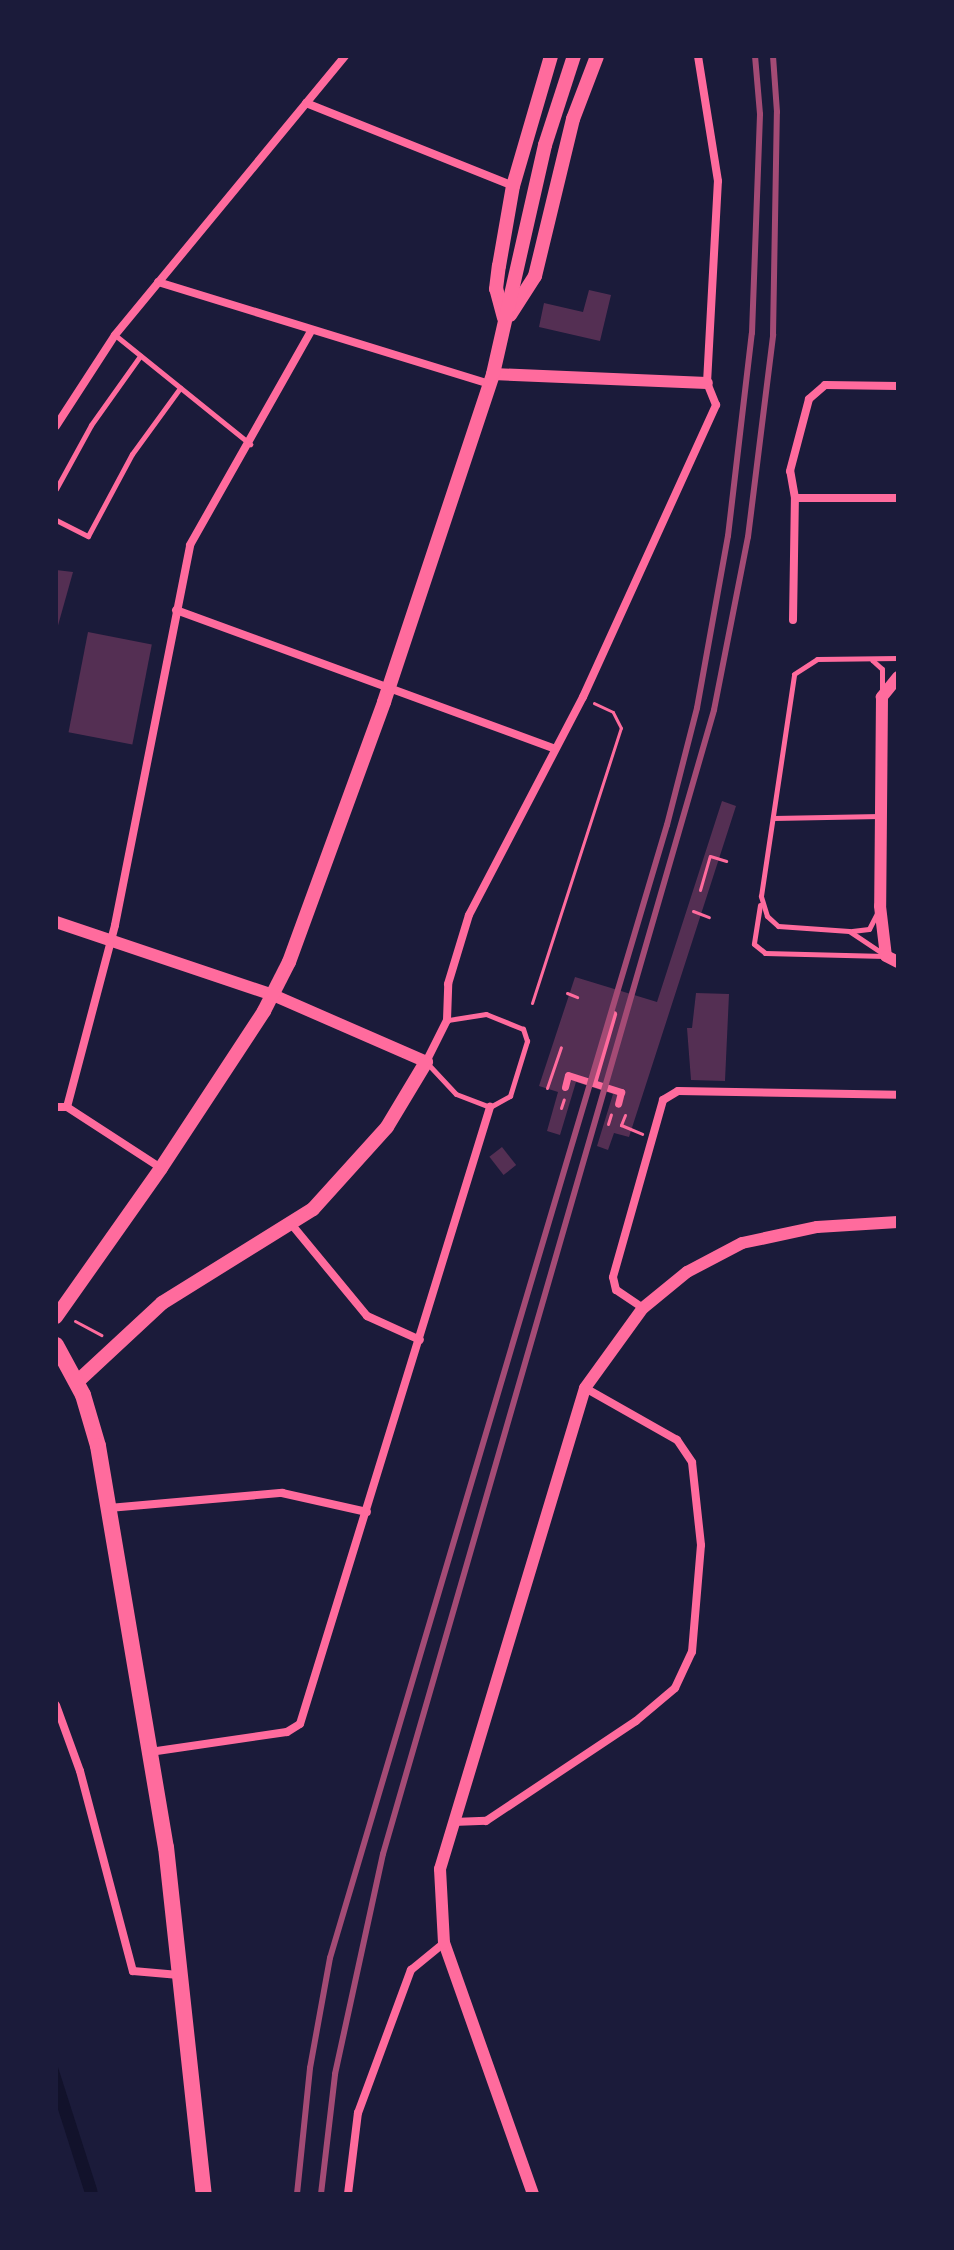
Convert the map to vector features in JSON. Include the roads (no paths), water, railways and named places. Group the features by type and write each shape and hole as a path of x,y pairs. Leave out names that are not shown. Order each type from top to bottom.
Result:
{"highway":[{"path":"56,1345 77,1382 94,1427 150,1752 180,1975 204,2194"}],"main road":[{"path":"505,322 496,289 513,186 551,56"},
{"path":"56,1317 161,1168 273,995 390,685 492,379 545,145 574,56"},
{"path":"505,322 535,276 573,119 597,56"},
{"path":"77,1382 162,1303 292,1225 358,1163 387,1127 426,1062"}],"street":[{"path":"56,426 115,335 345,56"},
{"path":"56,922 273,995 426,1062 447,1020 448,984 469,915 583,697 716,405 707,383 718,181 698,56"},
{"path":"306,103 513,186"},
{"path":"158,282 311,331 492,379 707,383"},
{"path":"67,1107 111,942 190,545 250,444 311,331"},
{"path":"793,620 795,498 790,471 809,399 825,385 898,386"},
{"path":"795,498 898,498"},
{"path":"176,610 390,685 554,748"},
{"path":"892,959 880,906 882,697 898,677"},
{"path":"593,1083 613,1014"},
{"path":"566,1087 572,1076 618,1091 616,1104"},
{"path":"643,1308 616,1290 613,1277 663,1100 678,1091 898,1095"},
{"path":"56,1107 67,1107 161,1168"},
{"path":"150,1752 287,1732 300,1724 490,1107"},
{"path":"533,2194 444,1943 440,1869 585,1388 643,1308 687,1272 742,1243 817,1227 898,1222"},
{"path":"292,1225 367,1316 420,1340"},
{"path":"452,1822 486,1821 636,1721 675,1688 692,1652 701,1545 692,1462 677,1440 585,1388"},
{"path":"108,1508 282,1493 367,1512"},
{"path":"56,1705 80,1771 133,1971 180,1975"},
{"path":"348,2194 358,2113 411,1970 444,1943"}],"lane":[{"path":"115,335 250,444"},
{"path":"56,489 91,425 140,356"},
{"path":"56,520 88,536 132,454 180,388"},
{"path":"892,959 765,953 754,944 794,674 817,659 898,658"},
{"path":"871,659 882,669 882,697"},
{"path":"773,818 881,816"},
{"path":"761,896 763,910 778,926 849,931 869,929 880,906"},
{"path":"849,931 892,959"},
{"path":"426,1062 449,1089 490,1107 510,1096 527,1041 523,1029 486,1014 447,1020"}],"railway":[{"path":"297,2194 310,2068 330,1958 667,825 697,708 728,536 752,333 760,114 755,56"},
{"path":"321,2194 335,2074 383,1854 714,710 748,537 773,335 777,112 773,56"}]}
